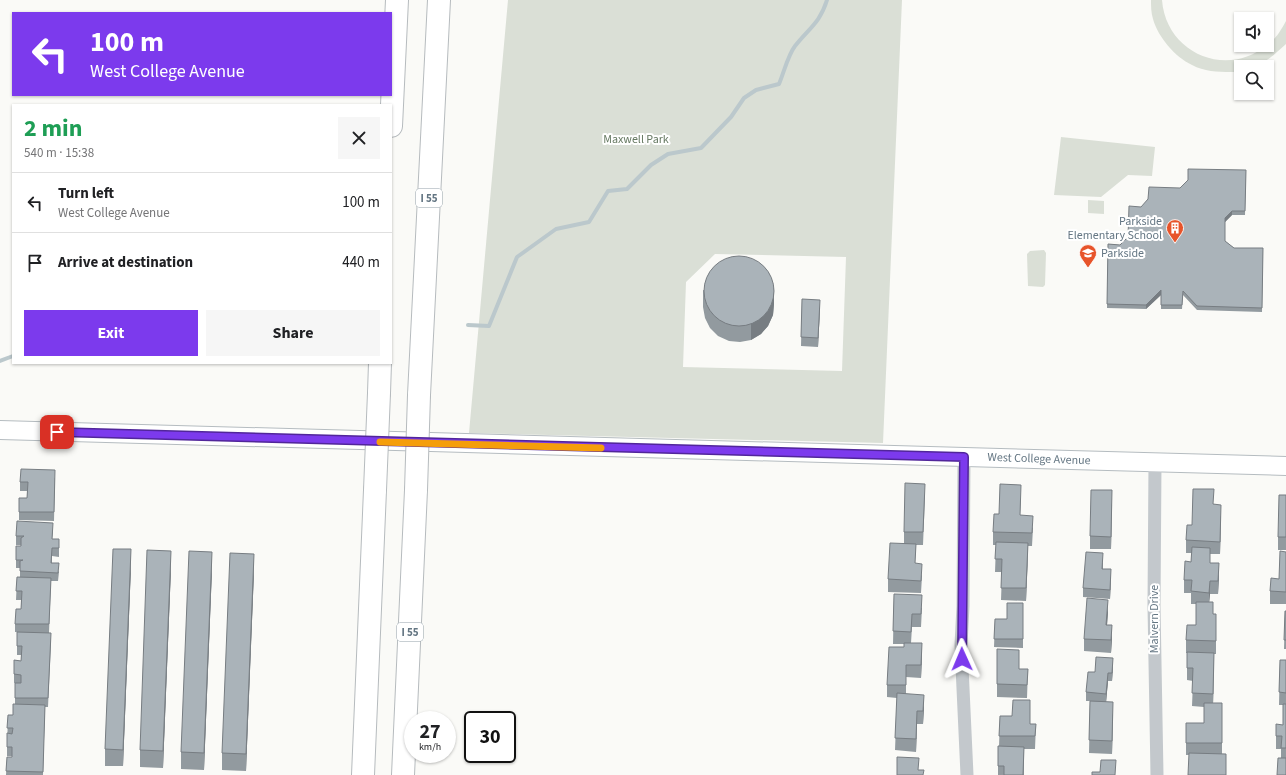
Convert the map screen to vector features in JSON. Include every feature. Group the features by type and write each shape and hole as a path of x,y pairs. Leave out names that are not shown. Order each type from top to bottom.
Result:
{"highway":[{"path":"392,105 397,0"},
{"name":"I 55","path":"403,775 419,396 439,0"},
{"path":"363,775 380,364"}],"main road":[{"name":"West College Avenue","path":"0,430 1286,466"}],"street":[{"path":"964,457 963,606 961,645 967,775"},
{"name":"Malvern Drive","path":"1155,463 1154,606 1157,775"}],"green space":[{"name":"Maxwell Park","path":"508,0 902,0 883,443 469,433","holes":["715,254 846,257 842,371 683,367 686,282"]},
{"path":"1151,0 1162,0 1166,19 1174,34 1186,46 1201,55 1217,60 1234,60 1234,72 1216,72 1198,68 1179,57 1168,46 1159,33 1155,26 1151,12"},
{"path":"1286,21 1286,44 1267,60 1234,60 1256,52 1274,52 1274,39"},
{"path":"1061,137 1155,147 1152,176 1128,175 1101,197 1054,195"},
{"path":"1088,200 1104,201 1104,214 1088,213"},
{"path":"1044,250 1046,253 1045,285 1043,287 1028,286 1027,254 1030,251"}],"building":[{"name":"Parkside Elementary School","path":"1188,169 1246,170 1245,211 1232,211 1225,218 1225,241 1234,248 1263,248 1262,308 1197,306 1183,291 1182,305 1161,305 1161,290 1146,305 1107,304 1108,244 1120,245 1128,237 1129,206 1141,207 1148,199 1149,187 1180,188 1188,180"},
{"path":"739,256 752,259 764,266 771,278 774,291 771,304 764,316 752,323 739,326 726,323 714,316 707,304 704,291 707,278 714,266 726,259"},
{"path":"802,299 820,300 818,338 801,337"},
{"path":"21,469 55,470 54,512 19,512 19,498 27,498 28,482 20,482"},
{"path":"905,483 925,484 923,532 904,532"},
{"path":"1000,484 1021,485 1020,515 1033,516 1032,533 993,532 994,514 999,514"},
{"path":"1193,489 1214,489 1213,504 1221,505 1220,542 1186,540 1187,525 1192,525"},
{"path":"1091,490 1112,490 1111,537 1090,536"},
{"path":"1279,495 1286,495 1286,537 1278,537"},
{"path":"17,521 53,523 52,539 59,539 59,548 52,548 51,563 59,563 58,573 20,571 20,561 23,560 16,560 16,546 21,546 21,538 24,536 16,536"},
{"path":"996,542 1028,543 1026,588 1001,588 1002,559 995,559"},
{"path":"890,543 916,544 915,563 922,564 921,581 888,579"},
{"path":"1192,547 1210,548 1210,563 1219,563 1218,581 1210,581 1209,593 1191,591 1192,580 1184,580 1185,561 1191,562"},
{"path":"113,549 131,549 123,750 105,749"},
{"path":"147,550 171,551 163,751 140,750"},
{"path":"189,551 212,552 204,753 181,752"},
{"path":"1280,551 1286,552 1286,592 1270,591 1271,578 1279,579"},
{"path":"1086,552 1103,553 1102,569 1111,569 1110,590 1083,588"},
{"path":"230,553 254,554 246,754 222,753"},
{"path":"17,577 51,578 49,624 15,624 16,609 21,609 22,591 16,591"},
{"path":"894,594 922,595 921,614 912,614 911,632 893,631"},
{"path":"1087,598 1108,600 1106,625 1112,625 1111,640 1084,639"},
{"path":"1196,602 1213,602 1213,614 1216,614 1216,641 1186,640 1187,625 1196,625"},
{"path":"1007,603 1023,603 1023,639 994,639 995,619 1007,619"},
{"path":"1285,611 1286,640 1284,640"},
{"path":"17,632 51,633 48,698 15,698 15,683 21,683 21,675 14,674 14,660 21,661 22,646 17,646"},
{"path":"904,643 922,643 921,665 906,665 906,685 887,685 889,647 904,647"},
{"path":"997,649 1019,650 1019,669 1028,669 1027,685 997,684"},
{"path":"1187,652 1214,653 1213,694 1192,693 1193,668 1187,668"},
{"path":"1096,657 1113,658 1112,673 1108,673 1106,694 1086,692 1088,672 1095,672"},
{"path":"1280,660 1286,660 1286,693 1279,692"},
{"path":"897,693 924,695 923,711 917,711 916,739 895,738"},
{"path":"1013,700 1030,700 1030,724 1036,724 1035,736 999,736 1000,716 1012,716"},
{"path":"1090,701 1113,702 1112,741 1089,740"},
{"path":"1204,703 1222,703 1222,743 1186,743 1186,723 1204,723"},
{"path":"13,704 45,705 43,772 6,771 7,757 12,757 12,747 7,747 7,733 12,734 13,728 7,728 8,715 13,715"},
{"path":"1283,704 1286,704 1286,748 1281,748 1282,736 1276,736 1276,724 1283,725"},
{"path":"998,746 1024,747 1023,775 1004,775 1004,766 998,766"},
{"path":"1189,753 1226,754 1226,775 1188,775"},
{"path":"897,757 919,758 918,770 924,770 923,775 897,775"},
{"path":"1278,758 1286,758 1286,775 1277,775"},
{"path":"1101,760 1116,760 1115,775 1092,775 1092,772 1100,772"}],"waterway":[{"path":"468,325 489,326 517,257 556,229 589,222 608,191 627,189 651,165 668,154 701,148 731,117 744,98 756,90 779,84 793,50 814,25 827,0"},
{"path":"0,361 12,356"}],"slow traffic":[{"path":"380,442 601,448"}],"place":[{"name":"Parkside Elementary School","path":"1175,243"},
{"name":"Parkside","path":"1088,268"}],"route":[{"path":"57,432 964,457 962,659"}]}
